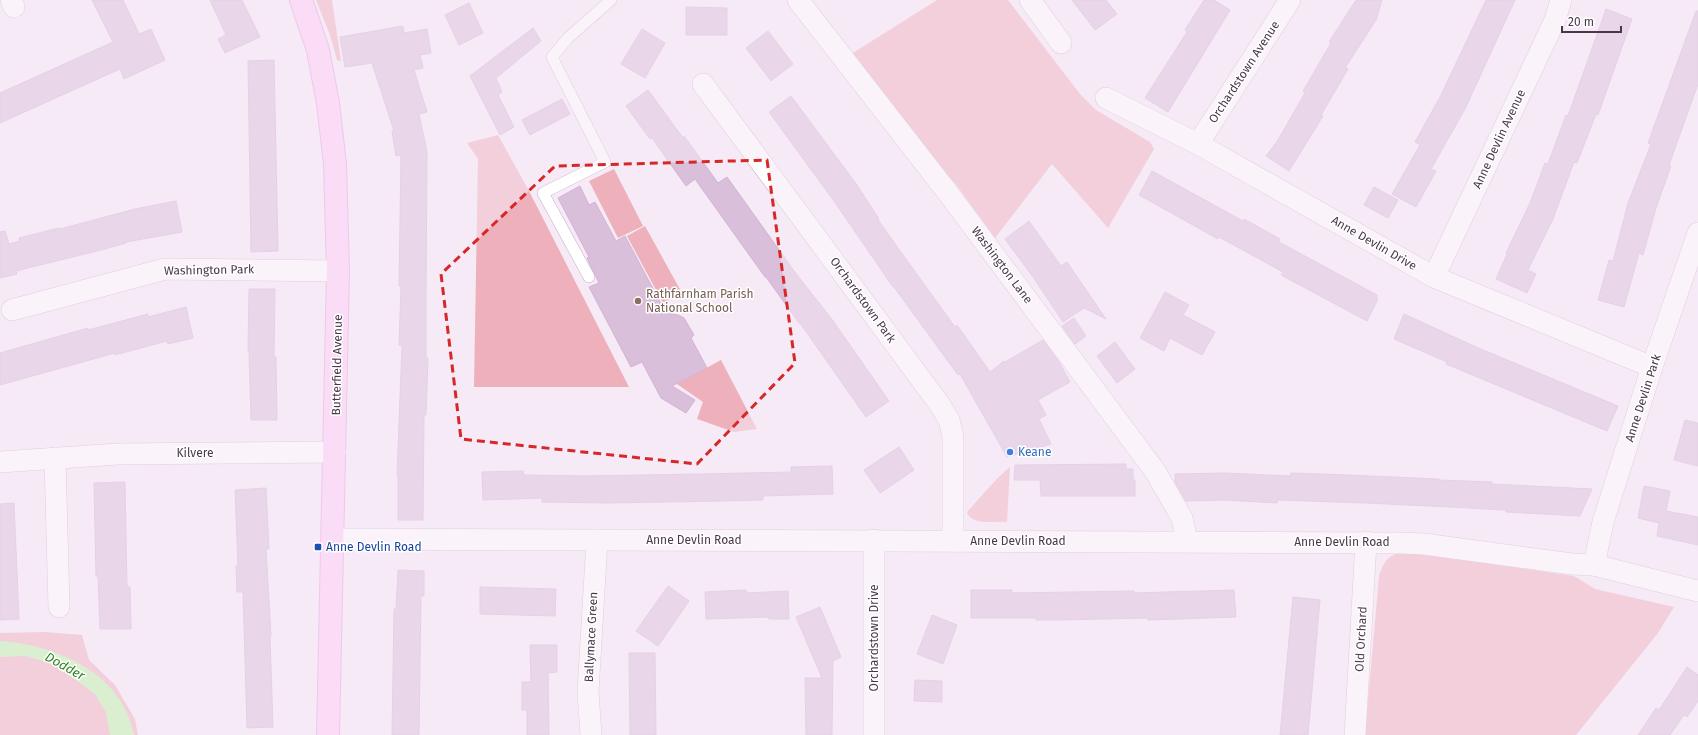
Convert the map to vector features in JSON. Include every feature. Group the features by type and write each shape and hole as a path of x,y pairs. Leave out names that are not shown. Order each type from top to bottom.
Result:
{"main road":[{"name":"Butterfield Avenue","path":"301,0 318,50 328,103 335,164 338,271 328,735"}],"street":[{"name":"Washington Lane","path":"798,0 948,193 1155,471 1182,518 1187,541"},
{"path":"1030,0 1061,43"},
{"name":"Orchardstown Avenue","path":"1198,144 1290,0"},
{"name":"Anne Devlin Avenue","path":"1434,277 1552,27 1561,0"},
{"name":"Orchardstown Park","path":"703,84 926,386 949,420 953,436 952,541"},
{"name":"Anne Devlin Drive","path":"1106,98 1198,144 1434,277 1652,367"},
{"name":"Anne Devlin Park","path":"1594,565 1603,522 1652,367 1698,233"},
{"name":"Washington Park","path":"12,310 165,268 338,271"},
{"name":"Kilvere","path":"0,462 154,453 335,452"},
{"path":"55,458 59,607"},
{"name":"Anne Devlin Road","path":"333,539 1187,541 1366,542 1424,544 1572,564 1594,565 1698,591"},
{"name":"Ballymace Green","path":"591,735 588,692 597,540"},
{"name":"Orchardstown Drive","path":"874,540 874,735"},
{"name":"Old Orchard","path":"1355,735 1366,542"}],"lane":[{"path":"589,277 543,193 605,162 552,57 568,38 611,0"}],"highlighted area":[{"path":"767,160 795,363 697,464 461,439 441,274 555,166"}],"shaded area":[{"path":"316,0 332,0 341,61 337,60 330,35"},
{"path":"937,0 1008,0 1080,94 1096,110 1150,142 1154,149 1108,228 1052,164 995,238 955,183 895,119 848,56"},
{"path":"498,135 528,189 629,387 474,387 478,159 467,143"},
{"path":"614,169 643,226 618,238 589,181"},
{"path":"645,226 682,293 663,303 627,236"},
{"path":"721,360 757,429 734,432 697,419 703,402 677,384"},
{"path":"1010,467 1007,522 984,522 973,519 969,516 967,512 993,483"},
{"path":"1404,551 1574,576 1595,589 1674,607 1658,633 1576,735 1365,735 1379,576 1387,559"},
{"path":"45,632 82,635 89,660 115,685 135,719 138,735 0,735 0,633"}],"water":[{"name":"Dodder","path":"0,641 43,649 64,656 84,666 101,679 116,695 127,713 134,735 110,735 106,712 95,694 54,664 25,656 0,657"}],"building":[{"path":"92,0 123,0 139,34 151,29 165,60 124,79 120,69 0,123 0,93 113,42"},
{"path":"210,0 242,0 260,37 225,53 218,39 226,35"},
{"path":"1072,0 1106,0 1117,14 1095,30"},
{"path":"1204,0 1214,0 1230,10 1168,112 1145,98 1187,32 1185,30"},
{"path":"1356,0 1382,0 1376,20 1345,68 1348,69 1321,115 1323,116 1289,171 1266,156 1278,140 1305,93 1303,91 1331,43 1329,42"},
{"path":"1486,0 1515,0 1465,109 1431,169 1436,171 1416,207 1392,194 1420,145 1415,142 1440,97"},
{"path":"469,3 483,33 459,45 445,15"},
{"path":"686,7 727,8 727,35 686,35"},
{"path":"1606,9 1632,19 1598,115 1596,114 1577,163 1574,162 1553,219 1528,270 1536,274 1527,293 1496,279 1507,254 1506,253 1530,203 1545,163 1548,164 1566,115 1568,116"},
{"path":"1696,11 1698,11 1698,84 1669,165 1671,166 1656,208 1643,255 1639,253 1624,307 1598,300 1609,260 1613,261 1628,203 1651,144 1648,143"},
{"path":"403,26 404,33 427,29 431,53 420,55 423,68 414,70 427,112 419,114 427,152 426,358 428,358 426,415 424,415 423,520 398,520 397,475 402,345 399,345 401,286 399,286 401,155 396,156 392,131 394,131 372,63 345,67 340,37"},
{"path":"533,28 541,41 496,78 502,92 498,95 514,127 500,135 470,76"},
{"path":"642,29 665,43 645,78 621,64"},
{"path":"768,31 793,64 771,81 746,48"},
{"path":"274,60 278,251 251,252 248,61"},
{"path":"648,90 718,183 727,177 797,275 831,318 889,401 866,417 800,323 695,179 686,186 652,138 650,139 626,106"},
{"path":"791,96 857,185 879,219 878,220 903,255 955,327 957,325 990,372 1004,361 1005,362 1043,340 1059,362 1070,382 1038,400 1046,415 1039,419 1051,444 1007,457 960,374 958,375 893,287 834,201 769,112"},
{"path":"562,99 570,114 530,135 522,120"},
{"path":"1152,171 1243,221 1244,219 1280,239 1279,242 1377,295 1377,301 1367,321 1281,275 1283,272 1219,237 1218,239 1139,195"},
{"path":"580,186 589,205 595,202 616,241 625,236 666,313 678,315 684,318 694,335 691,338 707,368 672,386 695,400 686,413 661,398 642,362 631,367 589,287 599,283 587,258 589,257 558,198"},
{"path":"1374,187 1398,200 1388,218 1364,205"},
{"path":"176,201 182,232 126,242 105,249 16,271 17,274 0,278 0,232 5,231 9,244 20,241 19,238 60,229 135,209"},
{"path":"1029,221 1061,266 1067,262 1106,319 1084,308 1063,322 1005,239"},
{"path":"249,289 275,289 274,357 276,357 277,420 251,420 248,351"},
{"path":"1165,292 1189,305 1183,315 1215,332 1202,355 1170,338 1164,351 1140,338"},
{"path":"186,307 193,338 168,344 167,341 115,355 115,353 0,385 0,353 88,328 88,330 148,314 148,317"},
{"path":"1404,314 1476,347 1618,406 1607,431 1446,364 1447,362 1394,339"},
{"path":"1074,318 1086,336 1075,344 1062,326"},
{"path":"1115,342 1135,369 1117,383 1097,356"},
{"path":"1685,420 1698,423 1698,466 1674,460"},
{"path":"899,447 914,470 880,493 864,470"},
{"path":"1126,464 1126,469 1133,469 1135,496 1041,496 1040,480 1014,480 1015,465"},
{"path":"832,466 833,494 763,496 763,500 606,503 542,502 542,498 483,500 482,472 523,471 524,475 584,476 702,474 791,472 791,467"},
{"path":"1225,473 1290,476 1291,473 1439,479 1492,482 1492,484 1592,489 1580,516 1506,512 1506,510 1366,503 1278,500 1277,503 1224,500 1186,501 1175,482 1175,474"},
{"path":"125,482 127,587 130,587 131,629 100,629 98,576 96,576 94,483"},
{"path":"1644,486 1670,491 1666,511 1698,517 1698,545 1657,536 1659,523 1638,518"},
{"path":"266,488 269,549 266,549 271,636 273,727 247,728 243,592 237,592 236,566 238,566 235,490"},
{"path":"14,503 19,619 0,620 0,504"},
{"path":"398,570 424,571 424,596 421,596 419,735 392,735 394,609 396,609"},
{"path":"668,586 689,601 658,646 636,631"},
{"path":"480,587 556,589 555,616 480,614"},
{"path":"746,590 747,593 788,591 789,619 769,619 769,617 706,619 705,592"},
{"path":"971,590 1012,590 1012,593 1134,591 1134,593 1234,590 1236,617 1148,620 1148,618 1036,620 1036,618 971,618"},
{"path":"1293,597 1320,600 1308,735 1280,735"},
{"path":"820,607 841,657 833,661 832,735 806,735 805,678 822,678 796,617"},
{"path":"932,615 957,625 943,664 917,654"},
{"path":"530,645 557,645 557,672 548,673 549,735 527,735 527,710 522,710 522,682 531,682"},
{"path":"629,653 655,653 656,735 630,735"},
{"path":"1687,667 1698,675 1698,701 1687,717 1684,715 1670,735 1638,735 1656,708 1659,710"},
{"path":"915,680 942,681 942,702 914,701"}],"place":[{"name":"Rathfarnham Parish National School","path":"638,301"},
{"name":"Keane","path":"1010,452"},
{"name":"Anne Devlin Road","path":"318,547"}]}
